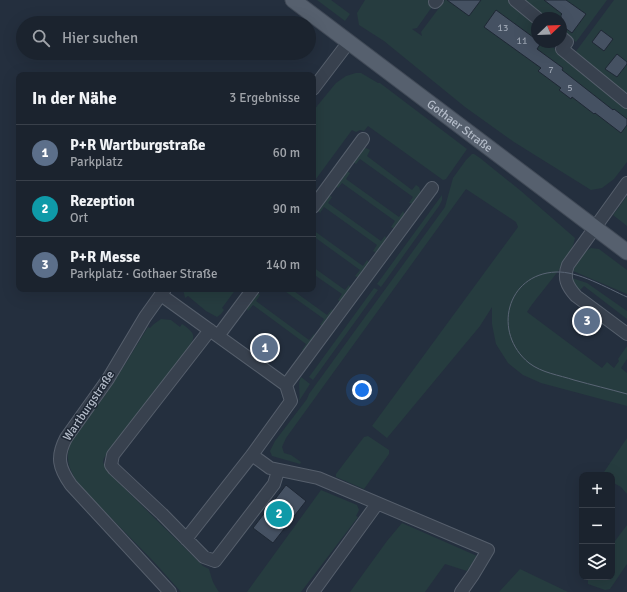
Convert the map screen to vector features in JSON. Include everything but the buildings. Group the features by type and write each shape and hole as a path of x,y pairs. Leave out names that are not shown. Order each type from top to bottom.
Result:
{"main road":[{"name":"Gothaer Straße","path":"293,0 313,16"},
{"name":"Gothaer Straße","path":"316,18 627,252"}],"street":[{"path":"515,0 531,13"},
{"path":"316,85 348,43"},
{"path":"563,48 562,49 627,102"},
{"path":"316,203 363,139"},
{"path":"627,183 594,227 568,265 565,273 566,281 570,290 576,296 627,334"},
{"path":"286,385 432,188"},
{"path":"163,292 214,333 286,385 291,402 252,455 186,539"},
{"name":"Wartburgstraße","path":"163,292 145,317 108,379 66,438 61,448 59,462 64,476 170,592"},
{"path":"250,292 214,333 113,455 111,460 114,469 162,514 204,557 215,561 274,484 278,471"},
{"path":"252,455 270,468 278,471 318,478 488,550 461,592"},
{"path":"313,592 377,504"}],"green space":[{"path":"317,0 331,0 350,14 345,21"},
{"path":"365,0 431,0 434,4 417,28 412,29 422,36 421,32 445,0 509,0 531,18 531,48 554,48 627,108 627,162 614,179 602,188 591,190 514,142 465,107 384,41 359,25 357,13"},
{"path":"523,0 607,0 576,42 567,35 567,12 538,12"},
{"path":"614,0 627,0 627,96 574,54"},
{"path":"361,73 380,83 467,149 446,179 443,180 368,126 364,131 360,130 356,132 352,130 316,179 316,107 336,83 346,76"},
{"path":"366,148 370,150 367,156 412,190 416,185 419,187 421,193 413,204 409,203 413,197 360,159 356,164 353,162 362,149"},
{"path":"472,154 480,158 521,191 575,238 568,257 527,312 602,368 607,362 614,368 627,346 627,359 621,368 627,373 627,406 541,383 523,375 508,363 496,344 492,324 492,307 480,326 387,438 372,426 518,227 516,222 466,189 286,438 282,447 284,453 291,455 301,462 300,464 272,456 270,451 275,441 307,399 309,394 445,207 453,178"},
{"path":"346,171 350,173 346,179 399,217 403,211 405,215 396,228 391,227 395,221 342,183 338,188 335,185"},
{"path":"328,195 332,197 328,203 381,241 385,236 387,240 377,253 373,251 377,245 324,207 320,213 317,209"},
{"path":"442,195 442,200 439,206 381,287 377,284"},
{"path":"627,196 627,226 613,215"},
{"path":"316,232 363,266 367,260 370,264 359,278 355,276 360,270 316,238"},
{"path":"591,248 599,249 627,270 627,294 573,271 580,258"},
{"path":"316,269 345,290 349,285 352,289 341,302 338,300 342,294 316,276"},
{"path":"572,278 587,283 627,311 627,319 584,286 579,291 574,285"},
{"path":"374,288 378,290 313,380 309,377"},
{"path":"184,292 234,292 222,308 224,310 217,317 206,311 188,296 185,298"},
{"path":"286,292 295,292 327,315 332,309 333,311 323,326 320,325 324,319"},
{"path":"257,293 260,295 256,301 309,340 314,334 315,336 305,351 302,350 306,344 253,305 248,311 246,307"},
{"path":"161,319 171,320 180,327 182,324 192,332 192,341 187,350 104,458 103,462 108,472 203,566 209,569 219,592 181,592 78,484 68,462 70,447 77,432 109,389 148,327 150,328"},
{"path":"301,377 310,384 299,401 299,383"},
{"path":"368,436 389,450 389,454 364,489 336,477 336,474 364,437"},
{"path":"627,438 627,494 621,487 615,484 615,472 604,472"},
{"path":"321,490 357,505 359,510 356,516 358,517 301,592 247,592"},
{"path":"402,523 477,556 467,571 445,564 425,592 350,592 387,541"},
{"path":"627,525 627,564 610,589 605,590 588,584 588,580 615,580 615,541"},
{"path":"520,569 568,592 499,592"}],"tram line":[{"path":"627,297 574,274 556,272 539,275 525,283 516,294 510,307 508,322 511,336 517,351 529,363 539,369 551,373 627,394"}],"place":[{"name":"P+R Messe","path":"587,321"},
{"name":"P+R Wartburgstraße","path":"265,348"},
{"name":"Rezeption","path":"279,514"}]}
